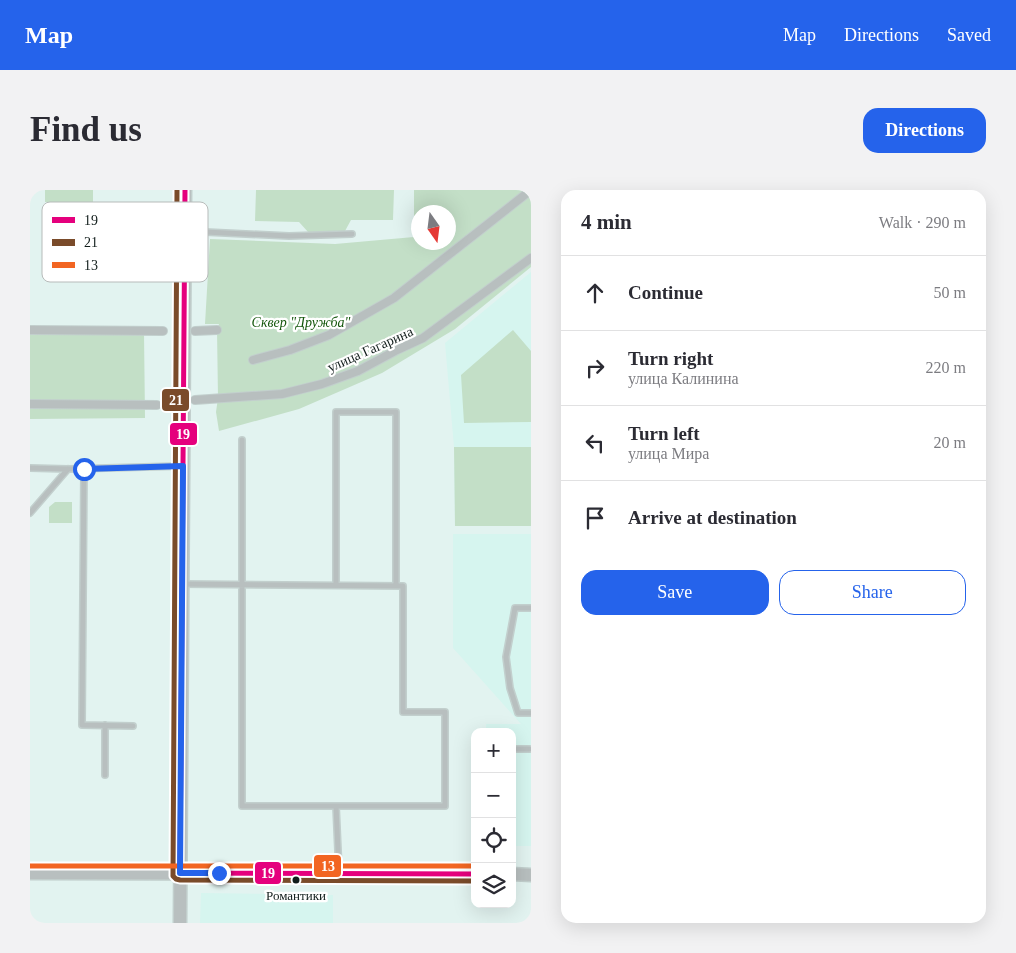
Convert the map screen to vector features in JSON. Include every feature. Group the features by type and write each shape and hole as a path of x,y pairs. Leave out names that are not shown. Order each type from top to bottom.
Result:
{"street":[{"path":"253,360 290,350 329,334 394,298 531,190"},
{"name":"улица Гагарина","path":"195,400 282,394 322,384 358,371 423,338 531,258"},
{"path":"180,923 184,282"},
{"path":"30,330 164,331"},
{"path":"195,331 217,330"},
{"path":"30,404 157,405"},
{"path":"30,873 471,874"},
{"path":"516,874 531,874"}],"lane":[{"path":"208,232 289,236 352,234"},
{"path":"336,585 336,412 396,412 396,586"},
{"path":"182,584 242,585 403,586 403,712 445,712 445,806 242,806 242,585 242,440"},
{"path":"30,468 84,469 183,466"},
{"path":"30,513 68,469"},
{"path":"84,469 82,725 133,726"},
{"path":"531,608 515,608 506,657 510,688 518,713 531,713"},
{"path":"105,726 105,775"},
{"path":"516,749 528,749"},
{"path":"336,806 339,874"}],"shaded area":[{"path":"531,272 531,526 455,526 454,447 445,343"},
{"path":"453,534 531,534 531,846 516,846 516,728 486,728 486,724 521,724 453,648"},
{"path":"201,893 333,895 333,923 200,923"}],"green space":[{"path":"45,190 93,190 93,202 45,202"},
{"path":"256,190 394,190 393,220 351,220 345,231 309,233 299,222 255,221"},
{"name":"Сквер \"Дружба\"","path":"414,190 531,190 531,267 455,329 382,373 299,409 219,431 216,412 218,398 217,330 219,324 205,324 210,239 335,244 411,237 411,250 456,250 456,205 414,205"},
{"path":"513,330 531,351 531,422 464,423 461,375"},
{"path":"144,333 145,418 30,419 30,334"},
{"path":"454,447 531,447 531,526 455,526"},
{"path":"55,502 72,502 72,523 49,523 49,507"}],"transit line":[{"name":"21","path":"177,190 177,202"},
{"name":"19","path":"185,190 185,202"},
{"name":"21","path":"176,282 173,876 180,880 471,881"},
{"name":"19","path":"184,282 180,873 471,874"},
{"name":"13","path":"30,866 471,866"}],"place":[{"name":"Романтики","path":"296,880"}],"route":[{"path":"84,469 183,466 180,873 219,873"}]}
